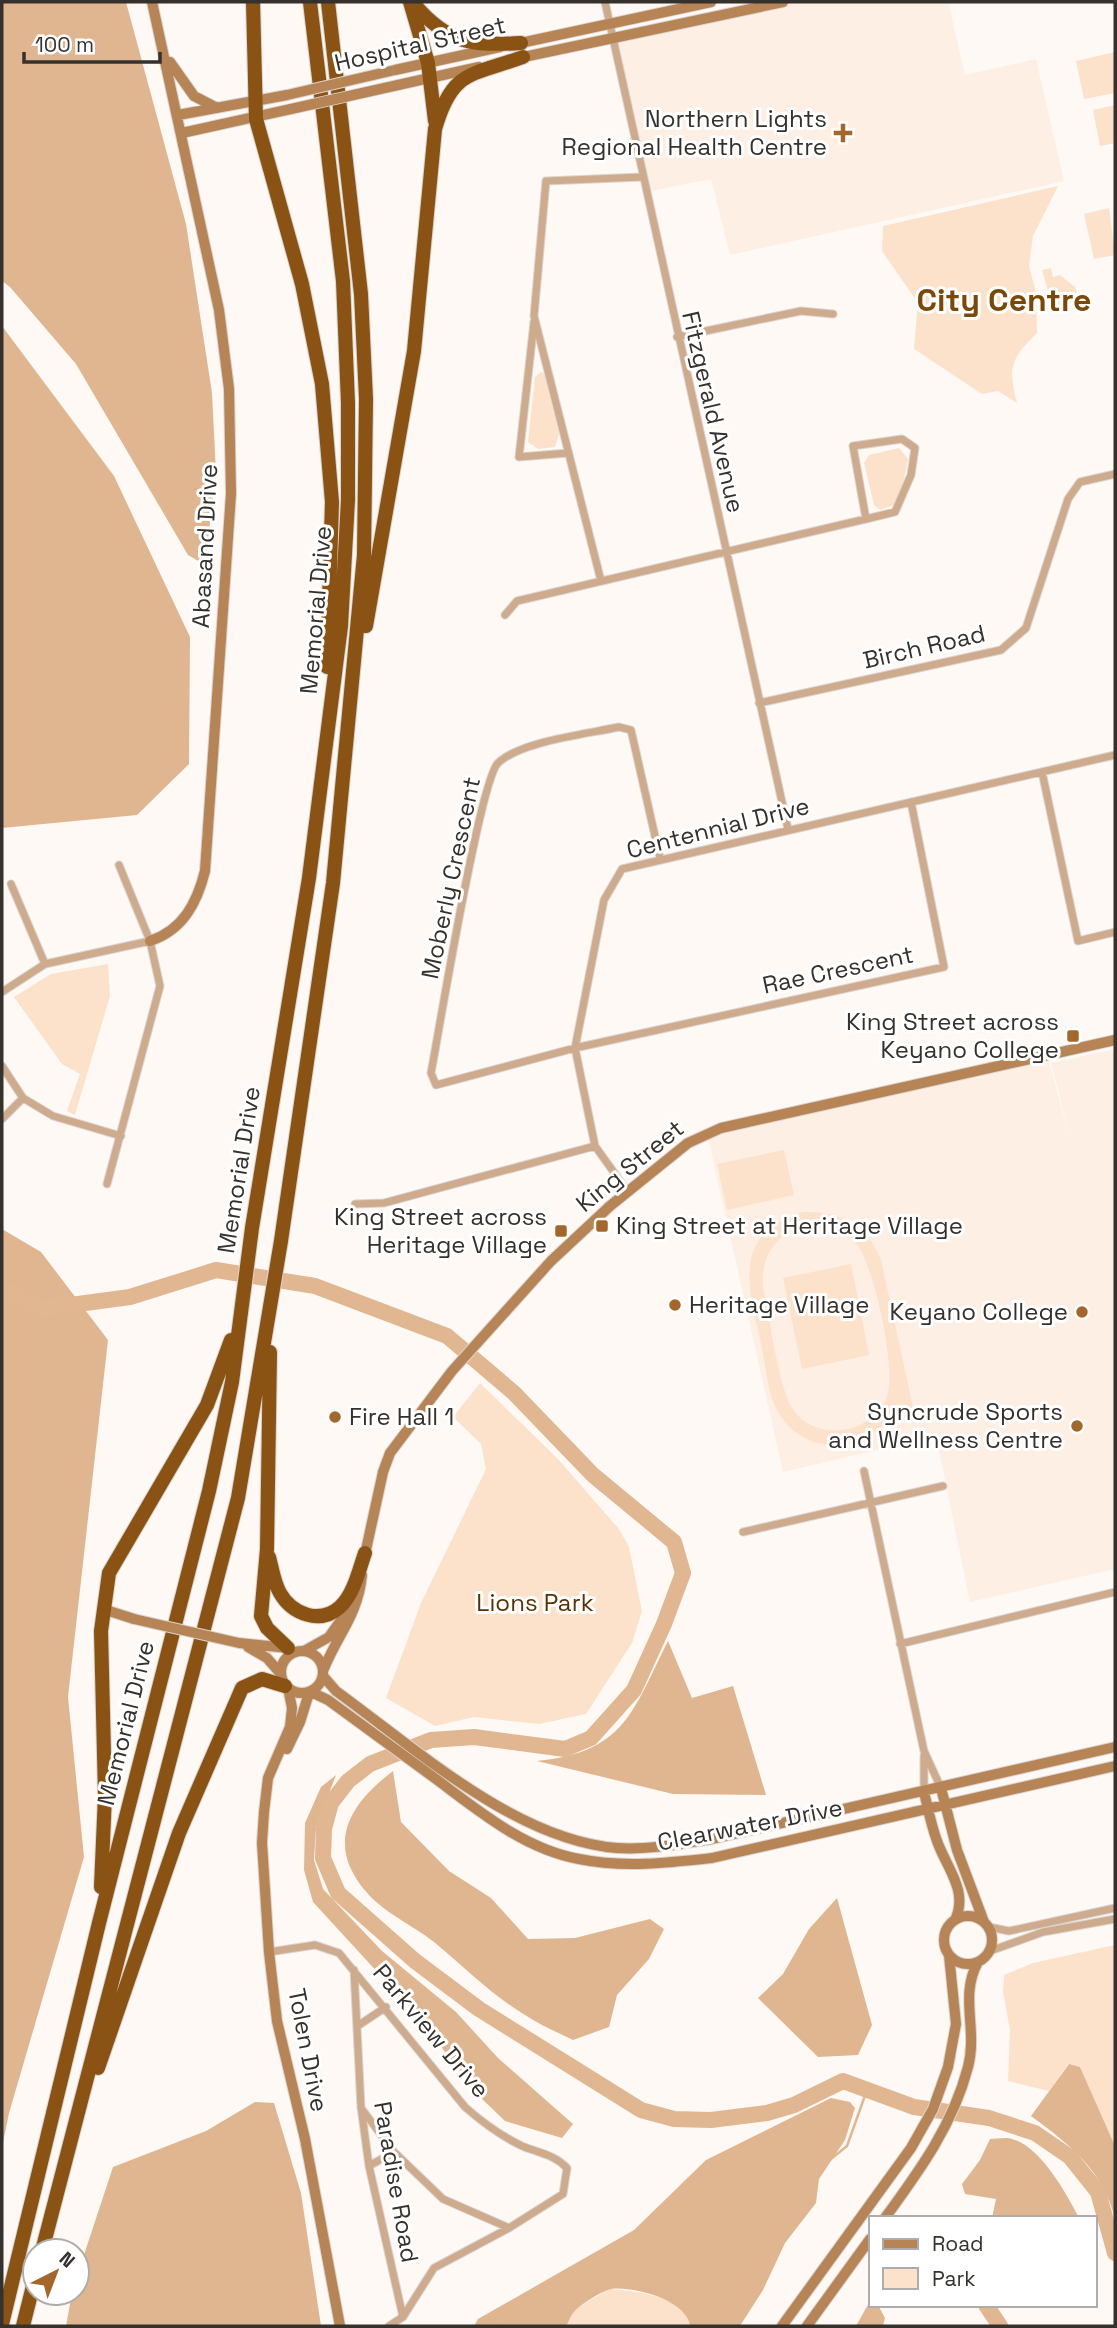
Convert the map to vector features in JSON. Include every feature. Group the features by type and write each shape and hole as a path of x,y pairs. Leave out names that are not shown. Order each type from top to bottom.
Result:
{"highway":[{"path":"253,2 256,118 302,284 322,384 332,502 323,770"},
{"name":"Memorial Drive","path":"2,2324 99,1923 209,1491 232,1382 252,1228 309,878 341,626 348,500 348,403 343,281 310,2"},
{"name":"Memorial Drive","path":"45,2237 238,1497 281,1241 333,883 365,555 366,399 360,294 328,2"},
{"path":"347,740 414,351 435,129 429,70 411,2"},
{"path":"411,2 431,24 456,40 522,50"},
{"path":"435,129 450,89 463,79 522,50"},
{"path":"99,1923 105,1795 101,1631 109,1573 207,1405 240,1309"},
{"path":"270,1310 267,1549 261,1616 267,1628 298,1650"},
{"path":"267,1549 279,1591 295,1610 314,1616 332,1613 346,1600 365,1553"},
{"path":"58,2182 178,1833 221,1732 242,1688 251,1682 270,1679 284,1682"},
{"path":"23,2326 28,2307"}],"main road":[{"name":"Abasand Drive","path":"150,941 167,935 190,912 200,894 205,871 231,494 231,427 225,350 166,55 152,2"},
{"name":"Hospital Street","path":"178,115 255,103 395,70 429,70 522,50 610,25 711,2"},
{"name":"Hospital Street","path":"522,50 612,40 783,2"},
{"path":"166,55 194,96 220,108"},
{"name":"Hospital Street","path":"256,118 398,85 429,70"},
{"path":"182,133 256,118"},
{"name":"King Street","path":"323,1673 353,1617 360,1594 365,1553 383,1472 390,1453 480,1337 566,1246 688,1143 707,1133 1115,1040"},
{"name":"King Street","path":"298,1650 322,1643 339,1626 362,1577"},
{"path":"106,1610 239,1643 298,1650 317,1657 323,1673 310,1693 284,1682 267,1658 239,1643"},
{"path":"284,1682 286,1657 298,1650"},
{"name":"Clearwater Drive","path":"323,1673 332,1695 472,1806 493,1821 550,1851 578,1859 630,1864 712,1858 1115,1766"},
{"name":"Tolen Drive","path":"284,1682 292,1707 290,1727 268,1778 262,1843 269,1952 277,2021 305,2139 340,2326"},
{"name":"Clearwater Drive","path":"310,1693 332,1695 505,1812 579,1842 618,1848 661,1847 712,1839 1115,1747"},
{"name":"Tolen Drive","path":"268,1778 294,1738 310,1693"},
{"path":"886,2216 933,2152 968,2066 972,2031 967,1985 978,1962 990,1951 992,1936 957,1850 941,1788"},
{"path":"782,2326 911,2148 933,2109 948,2067 956,2024 945,1932 960,1910 958,1887 937,1843 924,1791"},
{"path":"955,1920 970,1916 986,1925"},
{"path":"949,1955 962,1964 978,1962"},
{"path":"807,2326 869,2240"}],"street":[{"name":"Fitzgerald Avenue","path":"605,2 788,829"},
{"path":"568,453 519,457 546,181 642,177"},
{"path":"677,337 801,311 833,314"},
{"path":"534,316 601,581"},
{"path":"505,614 517,601 601,581 866,519 895,512 911,475 915,448 902,439 853,446 866,519"},
{"name":"Birch Road","path":"759,703 1001,650 1026,628 1068,499 1080,482 1115,474"},
{"name":"Moberly Crescent","path":"575,1048 436,1085 431,1073 477,831 495,765 513,751 619,727 631,730 660,858"},
{"name":"Centennial Drive","path":"628,1192 595,1146 575,1048 604,900 622,869 660,858 1115,755"},
{"path":"1042,772 1078,941 1115,932"},
{"name":"Rae Crescent","path":"575,1048 944,967 911,802"},
{"path":"107,1184 160,986 150,941 119,865"},
{"path":"10,884 45,964"},
{"path":"2,992 45,964 150,941"},
{"path":"2,1066 23,1098 53,1116 121,1136"},
{"path":"2,1119 23,1098"},
{"name":"King Street","path":"355,1204 384,1203 595,1146"},
{"path":"864,1471 924,1751 941,1788"},
{"path":"743,1532 943,1486"},
{"path":"900,1644 1115,1592"},
{"path":"924,1751 924,1791"},
{"path":"986,1925 1009,1931 1115,1908"},
{"path":"990,1951 1043,1932 1115,1919"},
{"name":"Parkview Drive","path":"269,1952 324,1946 339,1953 386,2007 465,2107 484,2123 521,2145 561,2162 566,2168 563,2194 509,2228"},
{"name":"Paradise Road","path":"354,1969 359,2025 361,2107 369,2166 403,2317"},
{"path":"359,2025 386,2007"},
{"path":"361,2107 394,2152 443,2199 509,2228"},
{"path":"369,2166 394,2152"},
{"path":"389,2326 403,2317 434,2267 509,2228"}],"shaded area":[{"path":"2,2 126,2 186,224 212,393 216,473 205,565 188,555 76,364 2,281"},
{"name":"Northern Lights Regional Health Centre","path":"782,2 948,2 965,75 1036,59 1064,181 730,255 711,179 646,192 612,40"},
{"path":"2,326 114,476 190,637 189,764 137,815 2,828"},
{"path":"1115,1049 1115,1569 970,1602 936,1436 783,1472 707,1133 1047,1055 1071,1142 1051,1063"},
{"path":"2,1229 41,1252 108,1340 68,1697 84,1857 9,2113 2,2148"},
{"path":"668,1641 692,1698 733,1686 766,1795 673,1794 537,1761 566,1756 590,1748 608,1738 634,1708"},
{"path":"393,1771 401,1822 449,1871 491,1898 528,1939 575,1938 650,1919 664,1929 649,1959 617,1995 609,2027 573,2040 537,2022 501,1999 434,1942 369,1895 355,1877 347,1860 347,1827 364,1798"},
{"path":"336,1775 316,1828 314,1860 323,1889 382,1951 456,2012 498,2058 573,2124 562,2138 505,2121 481,2098 414,2012 313,1902 304,1870 305,1823 321,1787"},
{"path":"837,1898 872,2025 858,2055 818,2057 758,1998 783,1974 809,1929"},
{"path":"1069,2064 1080,2067 1115,2146 1115,2219 1110,2202 1094,2173 1059,2137 1031,2116"},
{"path":"831,2098 850,2102 855,2108 845,2140 819,2179 816,2203 785,2243 763,2290 740,2326 690,2326 687,2317 669,2302 632,2290 611,2289 577,2309 566,2326 474,2326 478,2319 634,2230 706,2160"},
{"path":"255,2102 274,2103 301,2193 321,2326 66,2326 69,2307 91,2307 90,2237 113,2167 206,2131"},
{"path":"990,2139 1012,2139 1022,2143 1033,2151 1051,2172 1078,2216 992,2216 996,2199 965,2194 962,2184 980,2160"},
{"path":"869,2303 869,2307 879,2307 885,2318 883,2326 856,2326"}],"green space":[{"path":"1115,52 1115,93 1084,99 1076,61"},
{"path":"1115,105 1115,143 1100,146 1093,110"},
{"path":"1058,186 1033,236 1029,266 1036,293 1037,333 1021,350 1012,372 1017,403 998,391 982,394 914,349 918,303 882,251 883,226"},
{"path":"1109,208 1115,255 1094,259 1084,214"},
{"path":"1051,268 1053,277 1060,275 1075,287 1079,301 1061,304 1059,309 1052,306 1042,270"},
{"path":"541,372 544,373 559,434 555,447 538,449 528,442 535,377"},
{"path":"899,448 908,459 903,485 894,505 880,510 874,505 864,463 869,455"},
{"path":"108,964 110,996 75,1115 67,1111 80,1074 62,1064 14,997 51,974"},
{"path":"784,1150 794,1195 727,1210 717,1164"},
{"path":"803,1212 829,1214 851,1222 869,1238 881,1260 915,1416 901,1419 897,1407 887,1422 873,1433 858,1441 841,1445 807,1439 792,1430 780,1415 768,1383 750,1285 754,1249 764,1234 779,1222","holes":["812,1224 845,1234 855,1242 862,1253 876,1293 886,1342 889,1365 887,1397 868,1421 839,1430 810,1425 798,1415 789,1402 777,1362 763,1287 765,1264 774,1245 790,1232"]},
{"path":"851,1264 869,1355 802,1369 783,1278"},
{"name":"Lions Park","path":"480,1383 558,1459 619,1529 629,1547 642,1611 632,1643 586,1714 539,1724 474,1717 435,1726 386,1698 421,1603 486,1469 481,1444 453,1417"},
{"path":"1115,1945 1115,2146 1080,2067 1068,2064 1049,2091 1008,2081 1010,2030 1003,1992 1004,1975 1033,1963"},
{"path":"609,2289 644,2293 669,2301 686,2316 690,2326 566,2326 574,2310"}],"waterway":[{"path":"2,1288 41,1309 130,1297 216,1270 315,1286 447,1336 514,1393 593,1475 674,1542 683,1573 664,1624 634,1690 591,1738 565,1749 474,1737 431,1740 370,1764 348,1781 331,1803 324,1829 323,1858 338,1893 415,1961 479,2009 641,2110 674,2119 711,2120 767,2113 794,2105 843,2081 914,2107 989,2118 1035,2133 1070,2157 1098,2192 1115,2253"},
{"path":"491,2326 600,2255 638,2250 670,2230 705,2177 770,2169 799,2185 847,2146 867,2090"},
{"path":"987,2307 1000,2326"}],"place":[{"name":"Northern Lights Regional Health Centre","path":"843,133"},
{"name":"King Street across Keyano College","path":"1073,1036"},
{"name":"King Street at Heritage Village","path":"602,1226"},
{"name":"King Street across Heritage Village","path":"561,1231"},
{"name":"Heritage Village","path":"675,1305"},
{"name":"Keyano College","path":"1082,1312"},
{"name":"Fire Hall 1","path":"335,1417"},
{"name":"Syncrude Sports and Wellness Centre","path":"1077,1426"}],"district":[{"name":"City Centre","path":"1004,300"}]}
